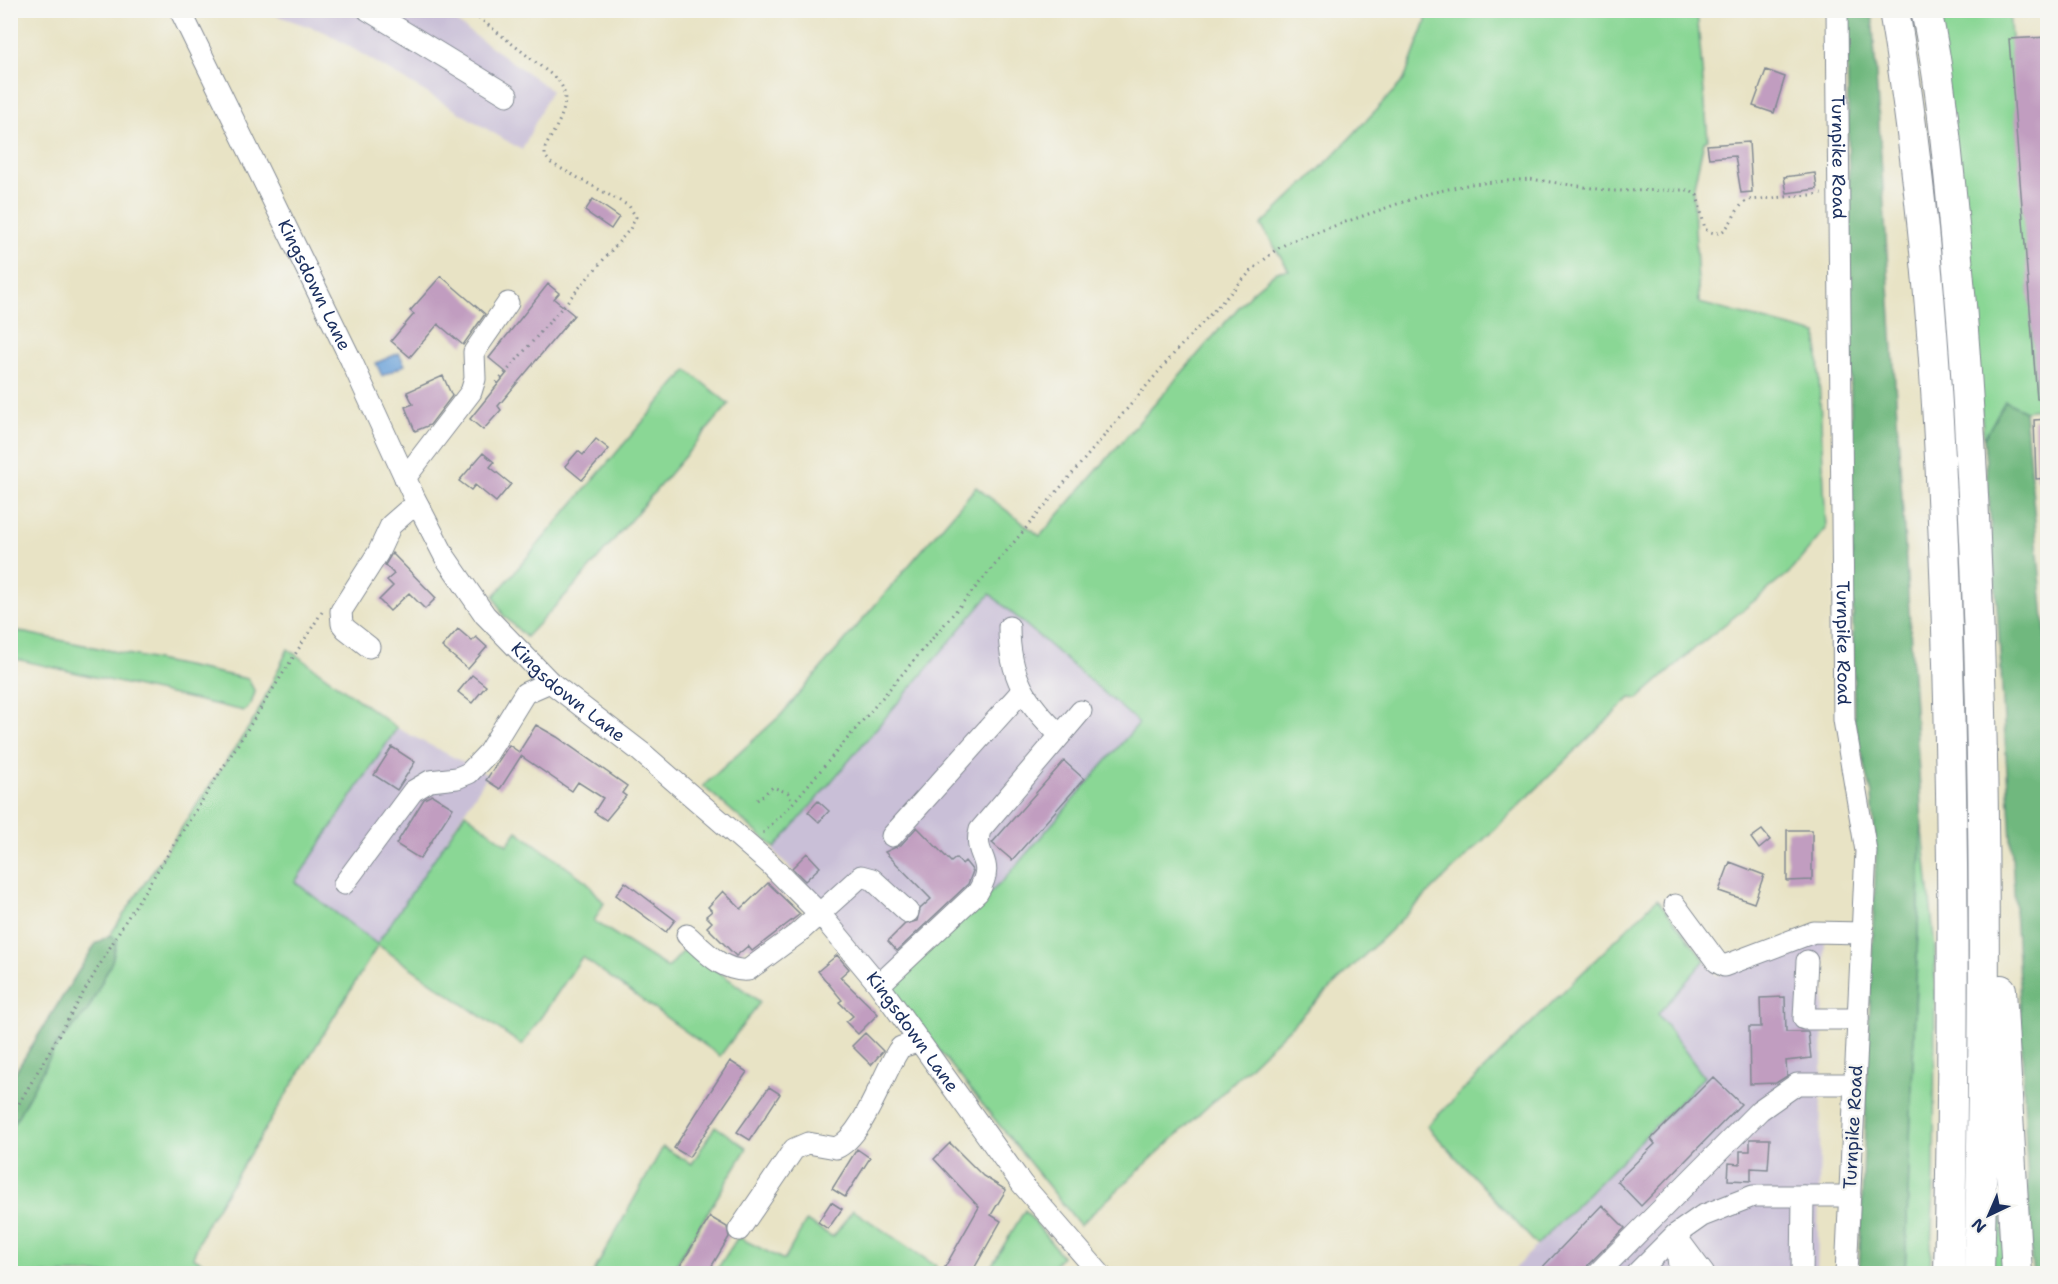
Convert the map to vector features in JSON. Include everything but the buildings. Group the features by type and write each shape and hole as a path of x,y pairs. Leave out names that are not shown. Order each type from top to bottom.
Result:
{"highway":[{"path":"1894,10 1926,254 1940,418 1953,811 1949,1274"},
{"path":"1926,10 1947,149 1963,318 1976,538 1982,754 1982,1068 1979,1274"},
{"path":"1982,754 1999,953 2017,1274"}],"street":[{"name":"Kingsdown Lane","path":"180,10 346,350 419,507 445,557 485,615 550,682 641,752 750,846 820,914 879,985 1022,1185 1100,1274"},
{"path":"368,10 507,95"},
{"name":"Turnpike Road","path":"1837,10 1844,720 1866,852 1846,1274"},
{"path":"405,478 471,392 475,379 474,352 508,303"},
{"path":"369,647 342,624 341,611 378,553 391,525 407,511 419,507"},
{"path":"1008,627 1022,691 1028,702 1060,735"},
{"path":"344,884 413,791 430,782 457,778 469,773 488,753 525,693 550,682"},
{"path":"892,836 1022,691"},
{"path":"879,985 978,892 986,878 987,865 979,844 980,830 1081,711"},
{"path":"687,935 723,965 738,970 748,970 820,914 861,876 872,879 908,912"},
{"path":"1675,905 1717,962 1724,966 1814,932 1863,933"},
{"path":"1807,961 1804,1019 1858,1019"},
{"path":"739,1230 794,1149 808,1143 836,1148 846,1142 863,1118 898,1051 902,1047 918,1042"},
{"path":"1597,1274 1760,1110 1797,1084 1855,1084"},
{"path":"1636,1274 1674,1235 1702,1216 1753,1196 1850,1196"},
{"path":"1802,1274 1803,1196"},
{"path":"1674,1235 1680,1274"},
{"path":"1674,1235 1704,1274"}],"path":[{"path":"469,10 557,79 564,88 566,105 545,148 545,156 551,163 629,206 636,217 630,229 493,388"},
{"path":"750,846 792,804 1177,350 1251,271 1291,241 1426,194 1508,178 1612,191 1688,190 1696,195 1705,229 1718,233 1726,230 1738,208 1748,200 1839,193"},
{"path":"10,1119 123,925 324,609"},
{"path":"757,800 773,787 778,787 788,793 792,804"}],"shaded area":[{"path":"263,11 441,11 551,90 522,150 325,32"},
{"path":"990,594 1139,723 1003,881 887,986 823,903 773,850"},
{"path":"397,728 488,775 378,945 295,882"},
{"path":"1825,937 1817,1273 1509,1274 1703,1077 1658,1014 1705,960 1717,976 1777,948"}],"green space":[{"path":"1872,10 1922,822 1905,1273 1859,1273 1876,855 1872,794 1854,721 1847,11"},
{"path":"1427,11 1697,11 1708,139 1704,141 1693,190 1699,303 1817,334 1826,529 1789,573 1694,649 1638,699 1630,698 1218,1097 1080,1225 887,986 1003,881 1139,723 990,594 775,848 703,786 781,715 976,487 1040,536 1251,293 1277,271 1289,270 1261,225 1333,156 1404,80 1426,21"},
{"path":"1938,11 2009,11 2038,409 2025,411 2005,401 1984,439"},
{"path":"687,370 729,404 579,581 526,637 503,615 494,596"},
{"path":"2005,401 2025,411 2048,663 2047,1273 2033,1273 2031,1258 2018,959 1998,619 1984,439"},
{"path":"11,630 248,679 255,692 251,704 244,711 11,658"},
{"path":"288,649 397,728 295,882 377,944 465,813 507,845 517,831 587,882 604,903 594,921 668,968 686,948 760,1002 720,1056 582,957 522,1045 378,945 205,1227 193,1257 220,1273 11,1274 11,1129 57,1044 87,1012 112,961 117,940 110,935 255,718"},
{"path":"1922,822 1935,948 1934,1178 1930,1273 1905,1274"},
{"path":"1657,899 1705,960 1658,1014 1704,1077 1537,1245 1427,1126"},
{"path":"110,935 117,940 112,961 87,1012 57,1044 11,1129 11,1079 96,943"},
{"path":"715,1126 747,1148 671,1273 593,1273 663,1147 692,1164"},
{"path":"1998,1172 2006,1273 1990,1274 1990,1178"},
{"path":"853,1210 936,1266 932,1274 714,1274 738,1237 784,1260 806,1221 833,1237"},
{"path":"1025,1210 1062,1256 1048,1273 987,1273"}],"water":[{"path":"399,353 405,365 382,376 376,363"}]}
